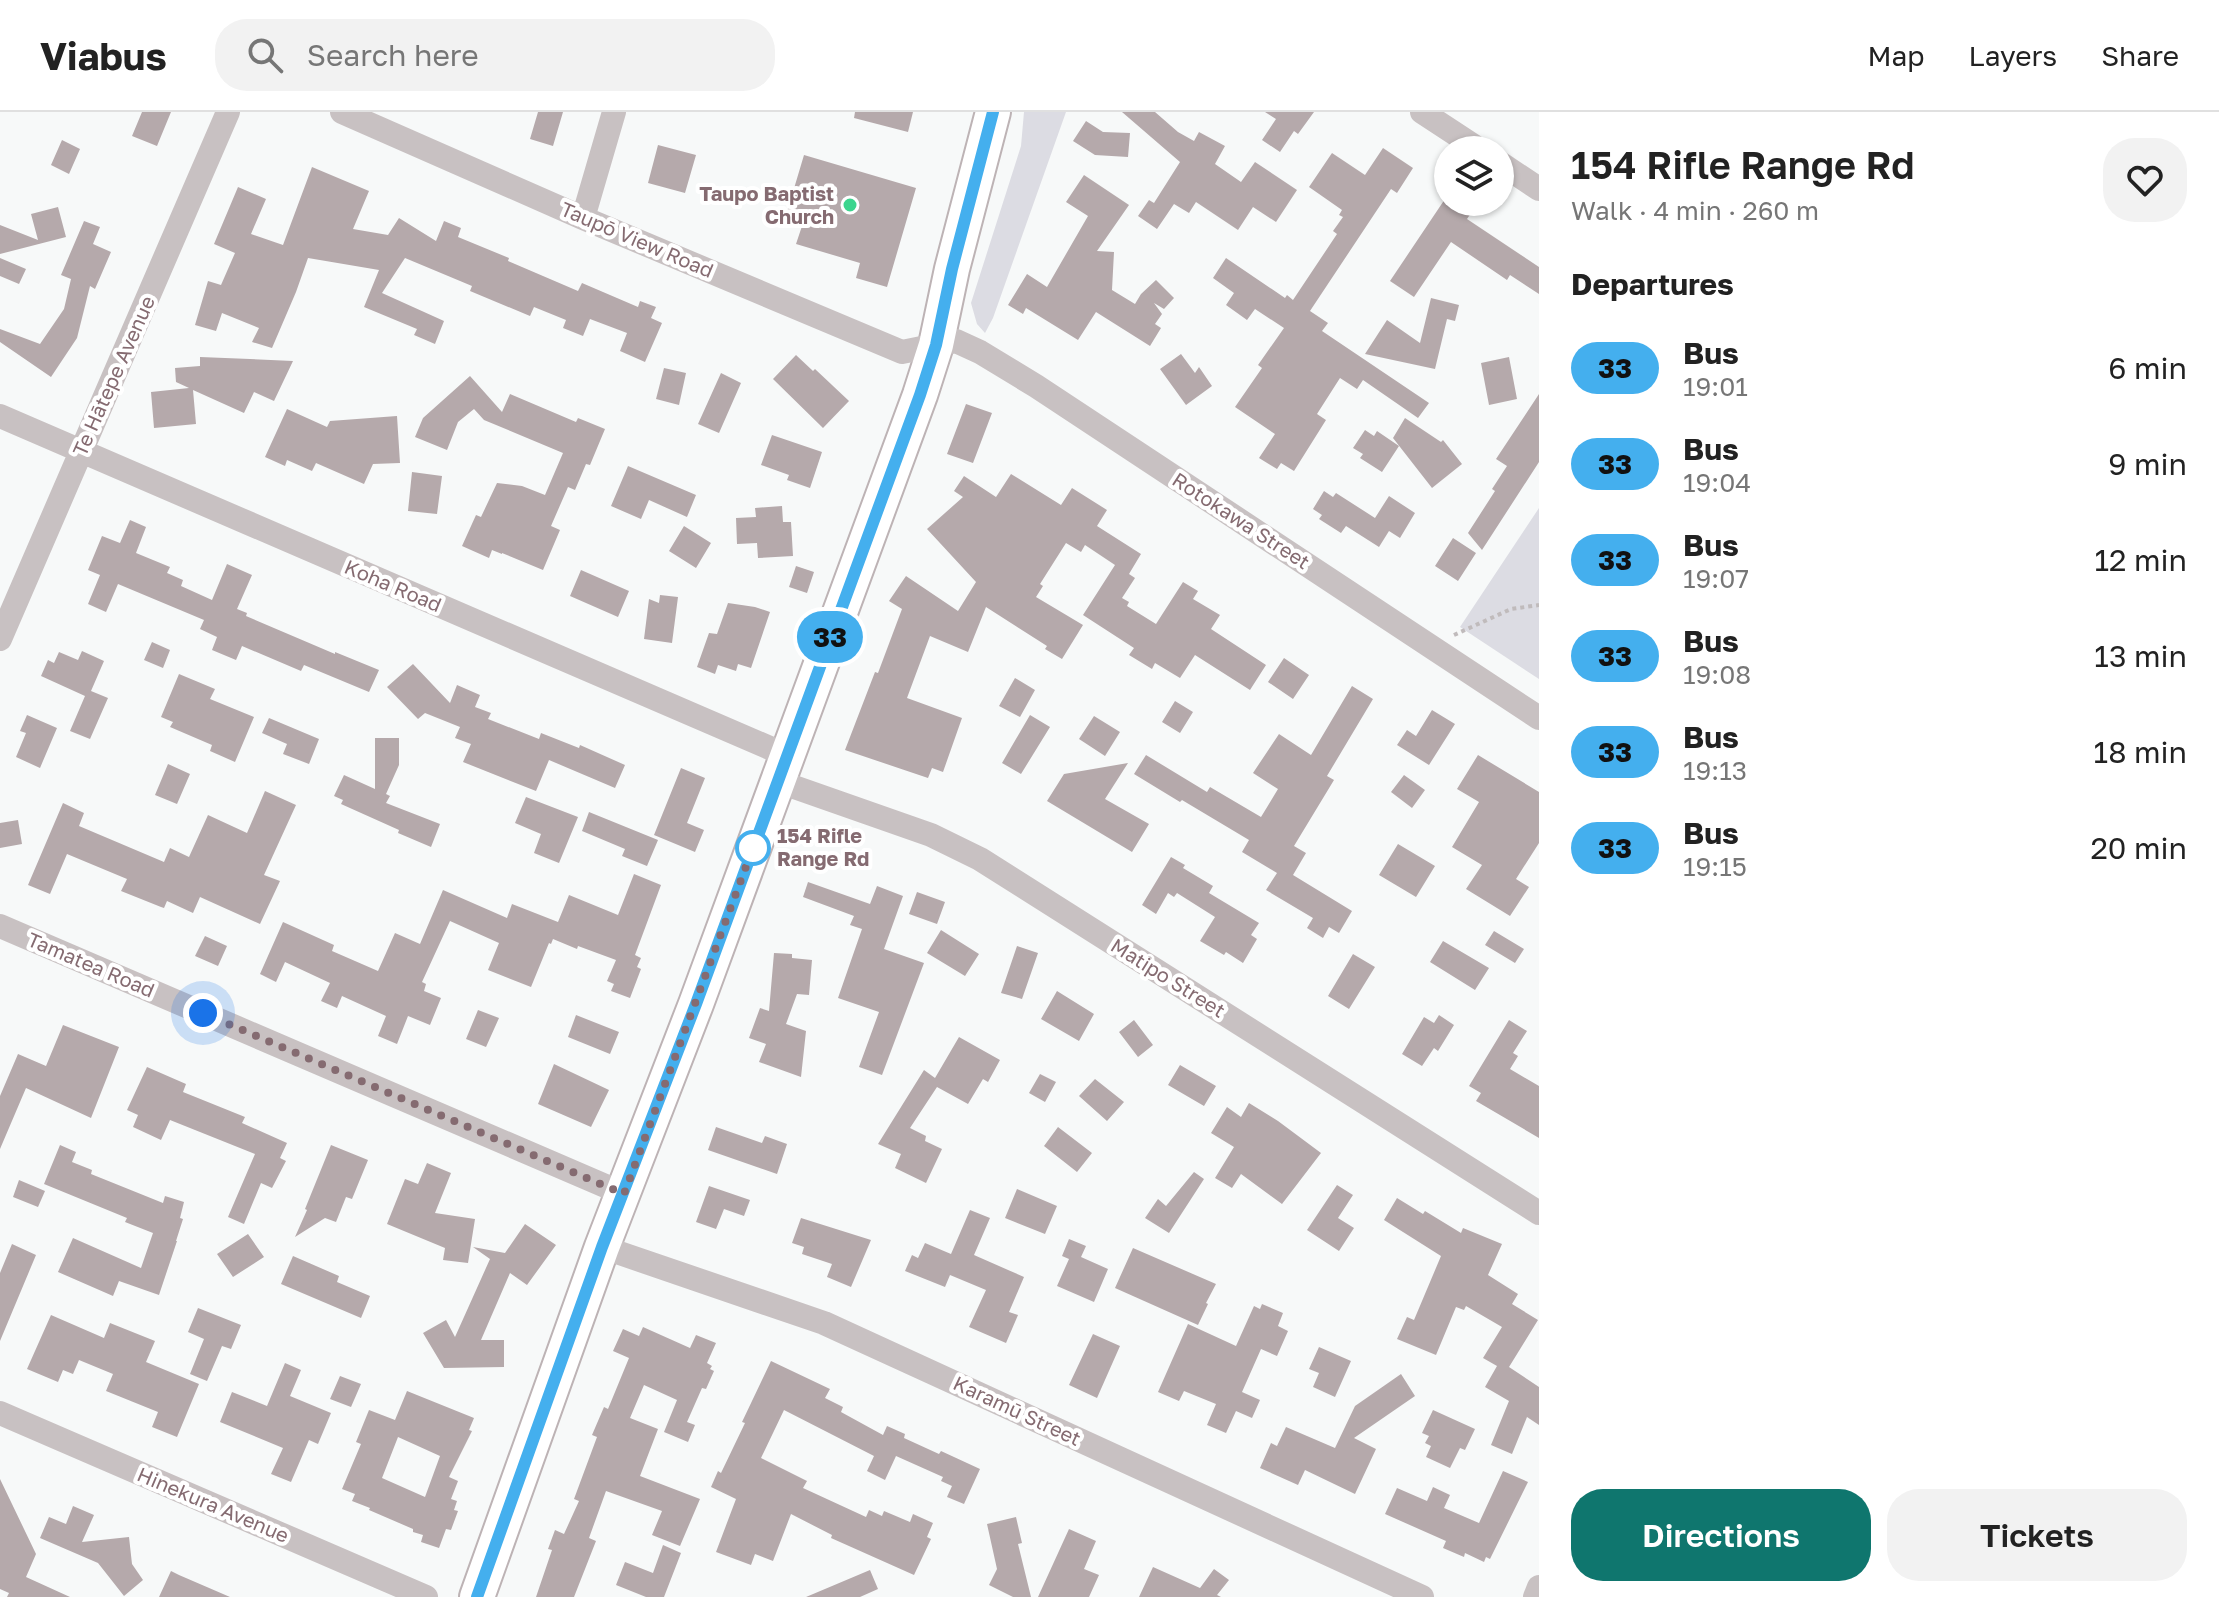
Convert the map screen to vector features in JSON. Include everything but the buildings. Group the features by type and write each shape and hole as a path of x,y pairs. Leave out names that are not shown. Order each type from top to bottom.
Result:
{"street":[{"name":"Te Hātepe Avenue","path":"0,639 228,112"},
{"name":"Taupō View Road","path":"342,112 583,218 902,352 936,345"},
{"path":"583,218 614,112"},
{"path":"477,1597 602,1247 920,395 936,345 952,269 993,112"},
{"path":"1422,112 1459,136"},
{"path":"1514,172 1539,189"},
{"name":"Rotokawa Street","path":"936,345 956,341 1002,365 1539,718"},
{"name":"Koha Road","path":"0,416 782,768"},
{"name":"Matipo Street","path":"782,768 980,859 1539,1213"},
{"name":"Tamatea Road","path":"0,926 624,1194"},
{"name":"Karamū Street","path":"602,1247 824,1323 1422,1597"},
{"name":"Hinekura Avenue","path":"0,1413 426,1597"},
{"path":"1535,1597 1539,1587"}],"path":[{"path":"1431,647 1511,609 1539,605"}],"shaded area":[{"path":"1024,112 1066,112 985,333 977,324 971,303 1021,146"},
{"path":"1539,508 1539,679 1460,627"}],"bus line":[{"name":"33","path":"477,1597 602,1247 696,1004 920,395 936,345 952,269 993,112"}],"place":[{"name":"Taupo Baptist Church","path":"850,205"},
{"name":"154 Rifle Range Rd","path":"753,848"}],"route":[{"path":"203,1013 624,1194 757,837 753,848"}]}
